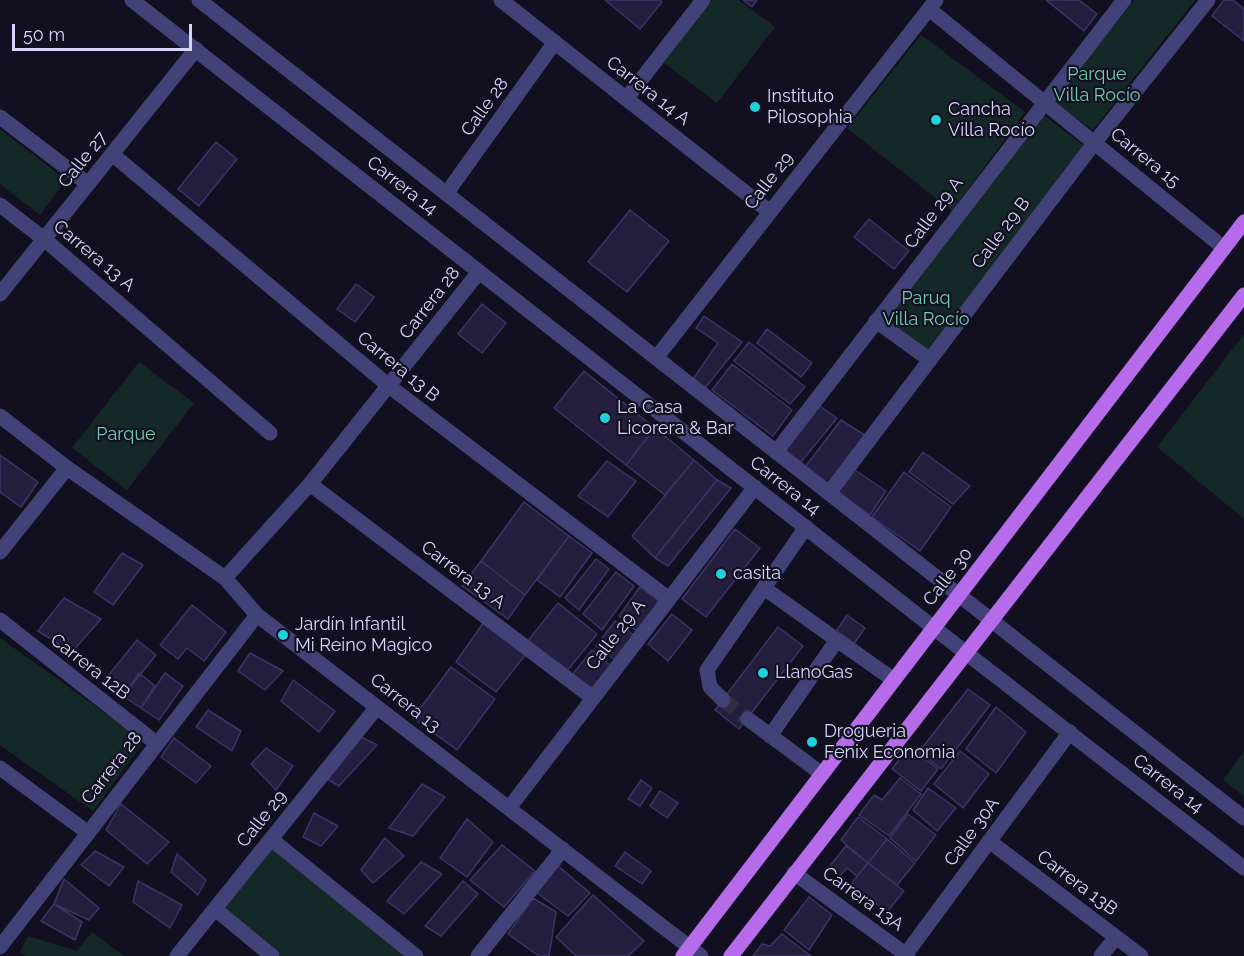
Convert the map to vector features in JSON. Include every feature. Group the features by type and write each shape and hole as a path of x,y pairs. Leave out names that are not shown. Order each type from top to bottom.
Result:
{"main road":[{"name":"Calle 30","path":"691,953 822,774 1244,222"},
{"path":"731,956 1244,295"}],"street":[{"name":"Carrera 14","path":"132,0 1244,868"},
{"name":"Carrera 14","path":"199,0 1244,818"},
{"path":"216,13 225,0"},
{"name":"Carrera 14 A","path":"501,0 770,212"},
{"path":"626,99 703,0"},
{"name":"Calle 29 A","path":"776,452 1124,0"},
{"name":"Calle 29 B","path":"829,493 1095,142 1208,0"},
{"name":"Carrera 15","path":"932,4 1043,103 1095,142 1224,248"},
{"name":"Calle 29","path":"656,358 932,4"},
{"name":"Calle 28","path":"446,194 555,42"},
{"name":"Calle 27","path":"0,294 196,49"},
{"path":"0,117 88,184"},
{"name":"Carrera 13 B","path":"112,154 389,386 669,598"},
{"name":"Carrera 13 A","path":"0,205 44,239 270,433"},
{"name":"Carrera 28","path":"225,578 310,484 479,272"},
{"path":"876,321 930,360"},
{"name":"Carrera 13","path":"0,416 67,468 225,578 257,615 563,849 691,953"},
{"path":"0,552 67,468"},
{"name":"Carrera 13 A","path":"310,484 593,698"},
{"name":"Calle 29 A","path":"509,808 755,487"},
{"path":"723,700 710,687 707,670 806,527"},
{"path":"764,588 894,680"},
{"name":"Carrera 28","path":"0,947 257,615"},
{"name":"Carrera 12B","path":"0,620 156,744"},
{"path":"770,736 837,640"},
{"name":"Calle 29","path":"177,956 377,707"},
{"path":"748,719 822,774"},
{"name":"Calle 30A","path":"907,955 1070,732"},
{"path":"0,768 87,832"},
{"path":"271,839 416,956"},
{"name":"Carrera 13B","path":"989,841 1141,956"},
{"path":"478,956 563,849"},
{"name":"Carrera 13A","path":"794,873 907,955"},
{"path":"215,909 272,956"},
{"path":"1101,956 1116,937"}],"green space":[{"path":"712,0 739,0 775,27 717,103 664,63"},
{"name":"Parque Villa Rocío","path":"1134,0 1195,0 1093,130 1053,102"},
{"name":"Cancha Villa Rocío","path":"921,35 1025,112 952,211 847,128"},
{"name":"Paruq Villa Rocío","path":"1042,114 1083,145 928,352 884,319"},
{"path":"0,129 66,180 40,215 0,184"},
{"path":"1244,334 1244,519 1157,447"},
{"name":"Parque","path":"139,362 194,403 127,490 72,448"},
{"path":"0,638 144,741 93,811 0,745"},
{"path":"1244,752 1244,796 1223,780"},
{"path":"270,846 410,956 280,956 222,908"},
{"path":"92,932 124,956 25,956 20,952 28,936 77,951"}],"building":[{"path":"605,0 660,0 662,2 640,29"},
{"path":"743,0 757,0 752,7"},
{"path":"1046,0 1079,0 1097,14 1084,31"},
{"path":"1224,0 1233,0 1244,9 1244,41 1212,16"},
{"path":"216,142 237,159 199,206 178,189"},
{"path":"630,210 669,241 627,292 588,262"},
{"path":"869,219 909,251 894,269 854,237"},
{"path":"356,284 374,297 355,322 337,309"},
{"path":"482,304 506,323 482,353 458,334"},
{"path":"704,316 742,342 705,388 693,379 718,343 696,328"},
{"path":"767,329 812,363 801,377 757,343"},
{"path":"749,342 805,387 790,404 734,361"},
{"path":"732,364 792,410 773,436 712,390"},
{"name":"La Casa Licorera & Bar","path":"584,371 655,428 626,465 554,408"},
{"path":"817,404 837,418 800,463 781,450"},
{"path":"841,420 866,436 830,485 805,467"},
{"path":"655,428 694,460 665,495 626,465"},
{"path":"923,452 970,486 953,504 909,472"},
{"path":"0,455 38,482 21,507 0,492"},
{"path":"694,460 717,480 655,558 632,536"},
{"path":"607,461 636,481 608,517 578,496"},
{"path":"852,468 886,491 870,515 835,490"},
{"path":"904,472 951,507 920,551 872,517"},
{"path":"717,480 731,488 668,566 655,558"},
{"path":"524,502 569,536 525,595 481,561"},
{"name":"casita","path":"735,529 760,548 706,617 682,599"},
{"path":"569,536 592,553 560,597 537,580"},
{"path":"122,553 143,565 113,605 94,592"},
{"path":"596,559 609,569 579,610 565,598"},
{"path":"481,561 525,595 508,619 462,586"},
{"path":"616,572 634,586 602,630 583,614"},
{"path":"640,587 660,602 636,631 619,616"},
{"path":"64,598 101,619 72,652 38,631"},
{"path":"558,603 597,634 567,671 527,642"},
{"path":"192,605 226,632 204,661 187,648 178,659 160,645"},
{"path":"672,614 692,630 668,661 648,644"},
{"path":"847,615 865,628 853,645 835,633"},
{"path":"615,621 634,635 615,660 596,646"},
{"path":"484,622 526,654 496,692 456,662"},
{"name":"LlanoGas","path":"778,627 803,646 739,729 715,710"},
{"path":"137,640 156,655 123,696 103,682"},
{"path":"592,650 611,666 592,692 572,675"},
{"path":"250,653 283,671 265,690 238,671"},
{"path":"451,667 495,699 457,750 413,718"},
{"path":"139,673 155,686 141,708 123,696"},
{"path":"165,673 183,686 159,720 141,708"},
{"path":"293,680 335,711 319,732 281,701"},
{"path":"968,689 990,705 941,769 919,752"},
{"path":"996,707 1026,732 996,773 966,749"},
{"path":"208,710 241,731 232,751 196,727"},
{"path":"361,737 377,745 339,786 327,779"},
{"path":"174,738 211,766 196,783 161,757"},
{"path":"909,747 938,769 921,791 892,769"},
{"path":"266,748 293,766 276,790 251,764"},
{"path":"960,751 989,774 963,808 934,784"},
{"path":"900,778 921,794 889,836 859,815 874,795 882,800"},
{"path":"641,780 652,788 640,806 628,799"},
{"path":"422,784 445,797 413,836 389,828"},
{"path":"928,788 956,808 937,831 913,810"},
{"path":"660,791 678,803 667,818 650,806"},
{"path":"121,804 169,842 147,864 106,830"},
{"path":"314,813 338,826 321,846 303,837"},
{"path":"908,814 936,835 916,861 890,838"},
{"path":"858,817 887,839 868,863 841,840"},
{"path":"467,819 493,842 467,877 440,858"},
{"path":"385,838 404,856 373,883 361,870"},
{"path":"887,839 915,863 897,885 868,863"},
{"path":"502,845 535,871 504,907 470,880"},
{"path":"846,846 868,863 857,876 847,868 840,876 829,867"},
{"path":"95,851 124,867 109,886 81,865"},
{"path":"625,852 651,871 642,884 615,866"},
{"path":"177,854 206,880 198,895 171,872"},
{"path":"421,862 442,874 404,914 387,901"},
{"path":"868,863 904,891 887,912 851,884"},
{"path":"557,865 590,893 568,916 536,892"},
{"path":"64,879 99,908 89,920 54,904"},
{"path":"138,881 182,905 170,928 133,902"},
{"path":"463,881 478,894 441,936 425,926"},
{"path":"593,895 644,941 628,956 576,956 556,937"},
{"path":"809,897 832,915 809,950 784,930"},
{"path":"533,898 556,912 549,956 539,956 508,934"},
{"path":"54,904 82,922 75,940 41,921"},
{"path":"782,934 811,956 753,956 762,944 770,946"}],"tunnel":[{"path":"723,700 748,719"}],"place":[{"name":"Instituto Pilosophia","path":"755,107"},
{"name":"Cancha Villa Rocío","path":"936,120"},
{"name":"La Casa Licorera & Bar","path":"605,418"},
{"name":"casita","path":"721,574"},
{"name":"Jardín Infantil Mi Reino Magico","path":"283,635"},
{"name":"LlanoGas","path":"763,673"},
{"name":"Drogueria Fenix Economia","path":"812,742"}]}
